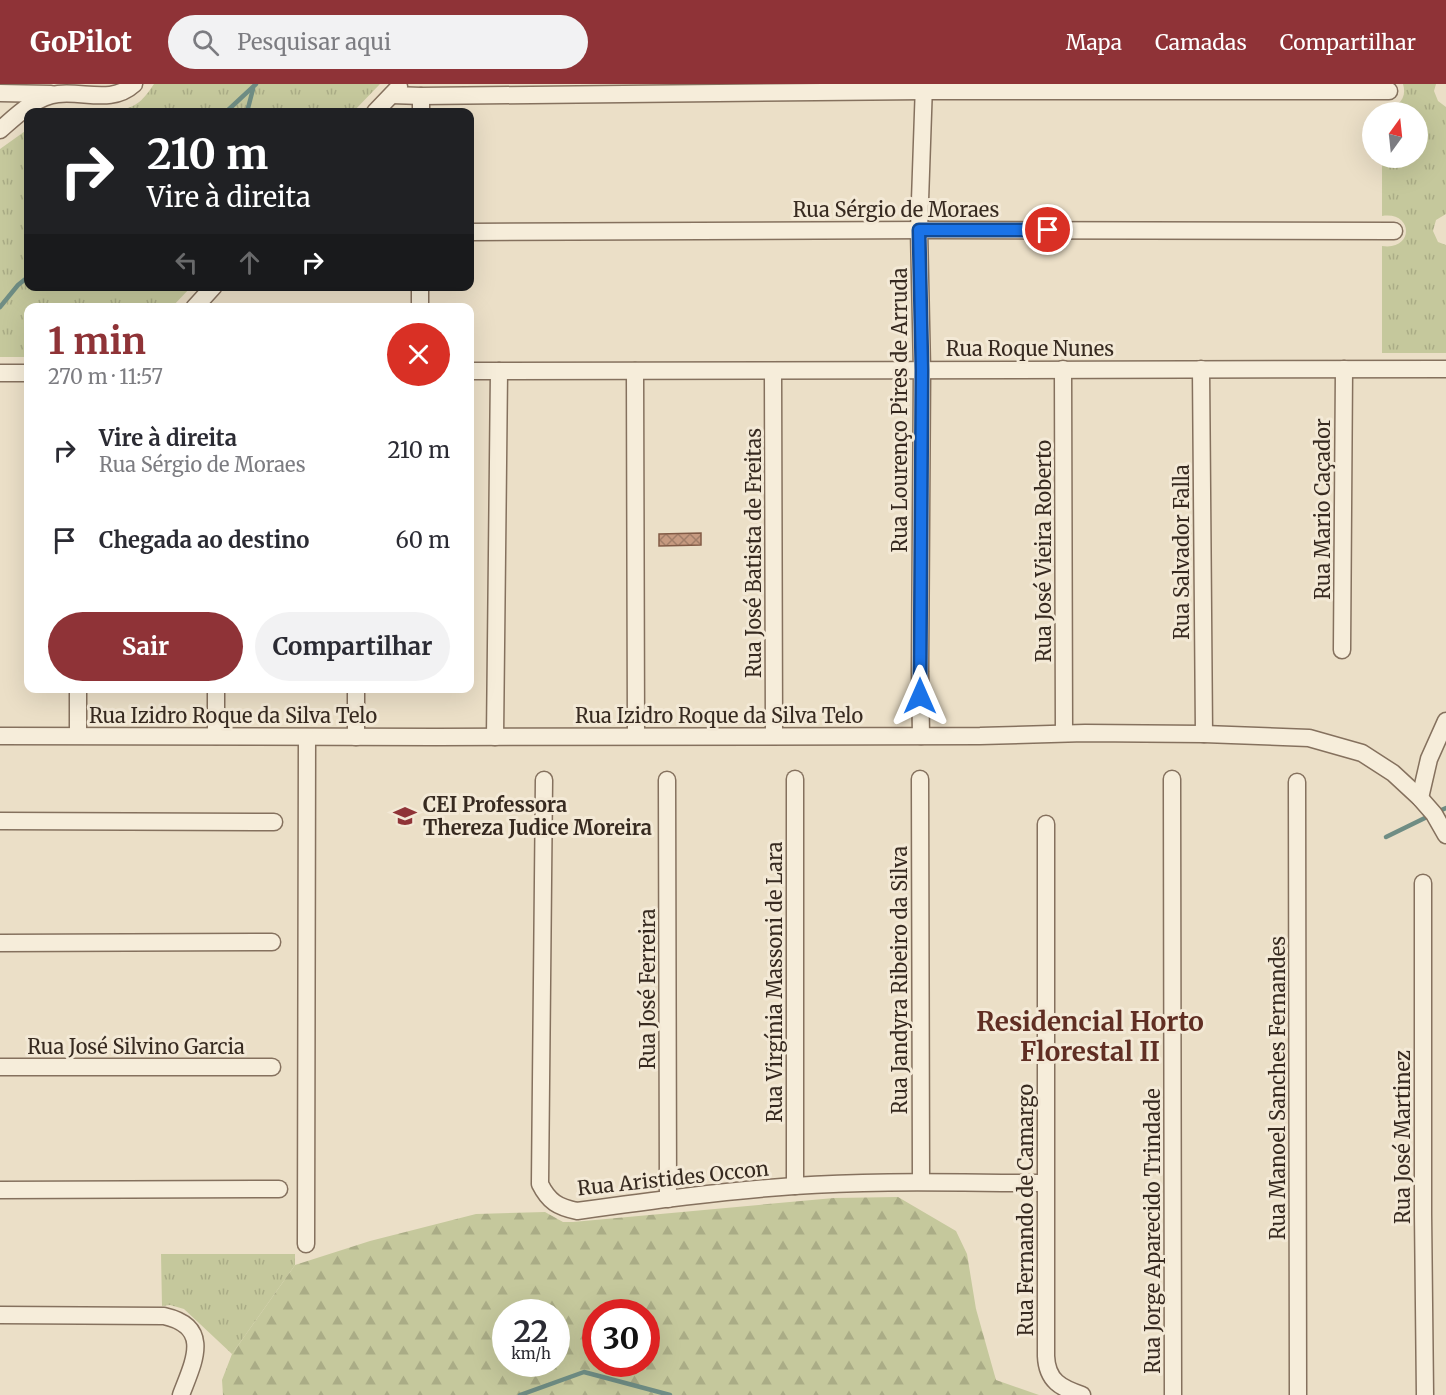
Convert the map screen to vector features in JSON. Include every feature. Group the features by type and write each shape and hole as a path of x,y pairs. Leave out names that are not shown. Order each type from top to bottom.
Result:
{"street":[{"path":"0,93 114,95 126,91 134,84"},
{"path":"379,108 396,89 421,104 441,89 924,87 1389,91"},
{"name":"Rua Lourenço Pires de Arruda","path":"921,736 922,370 919,230 924,87"},
{"path":"27,108 41,99 57,94"},
{"path":"0,130 24,110"},
{"name":"Rua Sérgio de Moraes","path":"474,232 1394,231"},
{"path":"199,303 209,291"},
{"name":"Rua José Vieira Roberto","path":"1064,369 1065,733"},
{"name":"Rua Salvador Falla","path":"1201,369 1204,734"},
{"name":"Rua Mario Caçador","path":"1342,650 1344,369"},
{"name":"Rua Roque Nunes","path":"474,371 1446,369"},
{"path":"495,737 499,371"},
{"path":"635,371 636,736"},
{"name":"Rua José Batista de Freitas","path":"773,371 774,735"},
{"path":"0,373 24,373"},
{"path":"78,693 78,735"},
{"path":"216,693 216,735"},
{"path":"356,693 356,737"},
{"path":"1420,798 1429,759 1446,721"},
{"name":"Rua Izidro Roque da Silva Telo","path":"0,736 921,736 1065,733 1204,734 1309,738 1362,753 1393,773 1434,814 1446,835"},
{"path":"306,1244 308,737"},
{"name":"Rua Virgínia Massoni de Lara","path":"795,779 795,1186"},
{"name":"Rua Jandyra Ribeiro da Silva","path":"920,779 921,1181"},
{"name":"Rua Jorge Aparecido Trindade","path":"1172,779 1173,1395"},
{"name":"Rua Aristides Occon","path":"544,780 540,1184 546,1195 554,1202 564,1208 577,1211 795,1186 921,1181 1045,1183"},
{"name":"Rua José Ferreira","path":"668,780 668,1199"},
{"name":"Rua Manoel Sanches Fernandes","path":"1298,782 1299,1395"},
{"path":"0,821 274,822"},
{"name":"Rua Fernando de Camargo","path":"1046,824 1046,1367 1052,1378 1061,1386 1082,1395"},
{"name":"Rua José Martinez","path":"1423,883 1424,1394"},
{"path":"0,943 272,942"},
{"name":"Rua José Silvino Garcia","path":"0,1067 272,1067"},
{"path":"0,1190 279,1189"},
{"path":"0,1315 176,1318 186,1326 195,1340 196,1348 181,1395"}],"green space":[{"path":"154,84 380,84 357,108 129,108 144,97"},
{"path":"1403,84 1436,84 1434,91 1438,101 1446,107 1446,214 1436,220 1433,231 1438,242 1446,245 1446,353 1382,353 1382,246 1400,243 1406,231 1400,219 1393,216 1382,216 1382,168 1428,168 1428,102 1399,102 1404,95"},
{"path":"24,132 24,291 187,291 176,303 24,303 24,357 0,357 0,149"},
{"path":"898,1197 956,1231 967,1254 976,1309 996,1380 1039,1395 223,1395 222,1380 232,1354 295,1265 370,1241 476,1214 545,1212 563,1222 834,1198"},
{"path":"161,1254 295,1254 295,1265 232,1354 184,1309 170,1305 162,1306"}],"building":[{"path":"701,533 701,545 659,546 659,534"}],"waterway":[{"path":"230,108 256,84"},
{"path":"248,108 253,89"},
{"path":"0,307 24,280"},
{"path":"1437,812 1446,808"},
{"path":"1386,837 1429,816"},
{"path":"520,1395 584,1372 670,1395"}],"place":[{"name":"CEI Professora Thereza Judice Moreira","path":"405,816"}],"district":[{"name":"Residencial Horto Florestal II","path":"1090,1036"}],"route":[{"path":"920,696 922,370 919,230 1048,230"}]}
